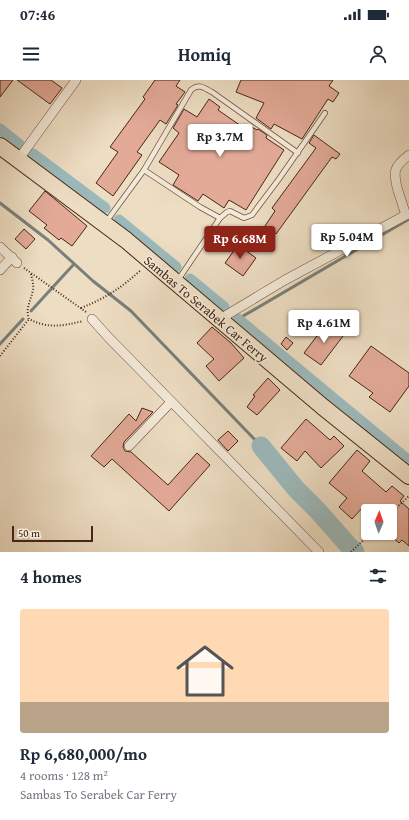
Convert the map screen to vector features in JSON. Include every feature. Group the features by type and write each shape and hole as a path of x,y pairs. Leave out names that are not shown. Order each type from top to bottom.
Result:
{"highway":[{"name":"Sambas To Serabek Car Ferry","path":"0,146 104,224 150,261 323,407 409,476"}],"street":[{"path":"18,160 76,80"},
{"path":"220,319 285,280 408,214 401,201 395,174 399,163 409,155"},
{"path":"0,248 14,260 0,270"},
{"path":"92,319 171,402 319,552"},
{"path":"129,446 171,402"}],"lane":[{"path":"104,224 144,170 191,90 195,86 200,86 212,92 298,153"},
{"path":"176,283 220,218 230,211 244,218 252,215 298,153 325,113"},
{"path":"144,170 200,207 220,218"}],"path":[{"path":"14,260 31,274 81,308 102,300 122,287 150,261"},
{"path":"0,356 28,319 28,308 33,290 31,274"},
{"path":"28,319 39,324 54,326 92,319"},
{"path":"397,507 409,496"},
{"path":"351,552 364,540"}],"building":[{"path":"0,80 13,80 0,97"},
{"path":"17,80 51,80 62,88 50,104"},
{"path":"155,80 180,80 176,86 185,92 176,104 178,105 166,124 160,120 137,152 142,155 113,196 96,183 118,152 110,147 145,99 143,97"},
{"path":"241,80 333,80 329,86 339,93 333,102 328,99 302,139 274,124 271,129 256,118 264,103 236,92"},
{"path":"209,99 220,107 218,110 247,130 250,126 257,130 258,129 267,135 266,138 284,150 246,210 229,200 224,208 203,194 198,201 173,185 179,175 159,162 179,133 173,128 184,109 197,117"},
{"path":"314,135 340,154 336,159 332,157 276,234 265,226 275,211 272,208 316,148 309,143"},
{"path":"45,191 87,226 72,246 61,238 59,240 44,228 47,225 29,211"},
{"path":"24,229 35,239 26,249 15,239"},
{"path":"238,245 256,258 243,276 225,263"},
{"path":"326,324 343,336 321,365 304,353"},
{"path":"212,327 231,343 244,358 219,381 206,366 214,359 197,343"},
{"path":"286,337 293,343 287,350 281,344"},
{"path":"371,346 409,373 409,386 390,412 369,397 373,393 349,376"},
{"path":"268,378 280,390 257,415 247,407 255,396 253,395"},
{"path":"142,408 153,412 124,442 123,447 125,451 131,452 168,485 197,453 210,465 169,511 112,459 104,467 91,456 129,414 136,421"},
{"path":"306,419 330,440 334,436 344,446 321,468 305,451 297,461 281,448"},
{"path":"228,431 238,441 228,451 218,440"},
{"path":"357,450 370,461 362,471 386,492 392,486 404,496 400,501 409,509 409,546 402,540 399,543 396,540 397,540 397,504 361,504 361,509 352,519 339,507 347,498 329,483"}],"waterway":[{"path":"0,129 19,144"},
{"path":"33,154 105,208"},
{"path":"0,203 48,240 93,281 131,311 261,446"},
{"path":"238,319 409,219"},
{"path":"119,220 176,267"},
{"path":"31,311 74,264"},
{"path":"190,279 224,307"},
{"path":"0,344 23,319"},
{"path":"238,319 409,461"},
{"path":"261,446 296,489 355,552"}]}
